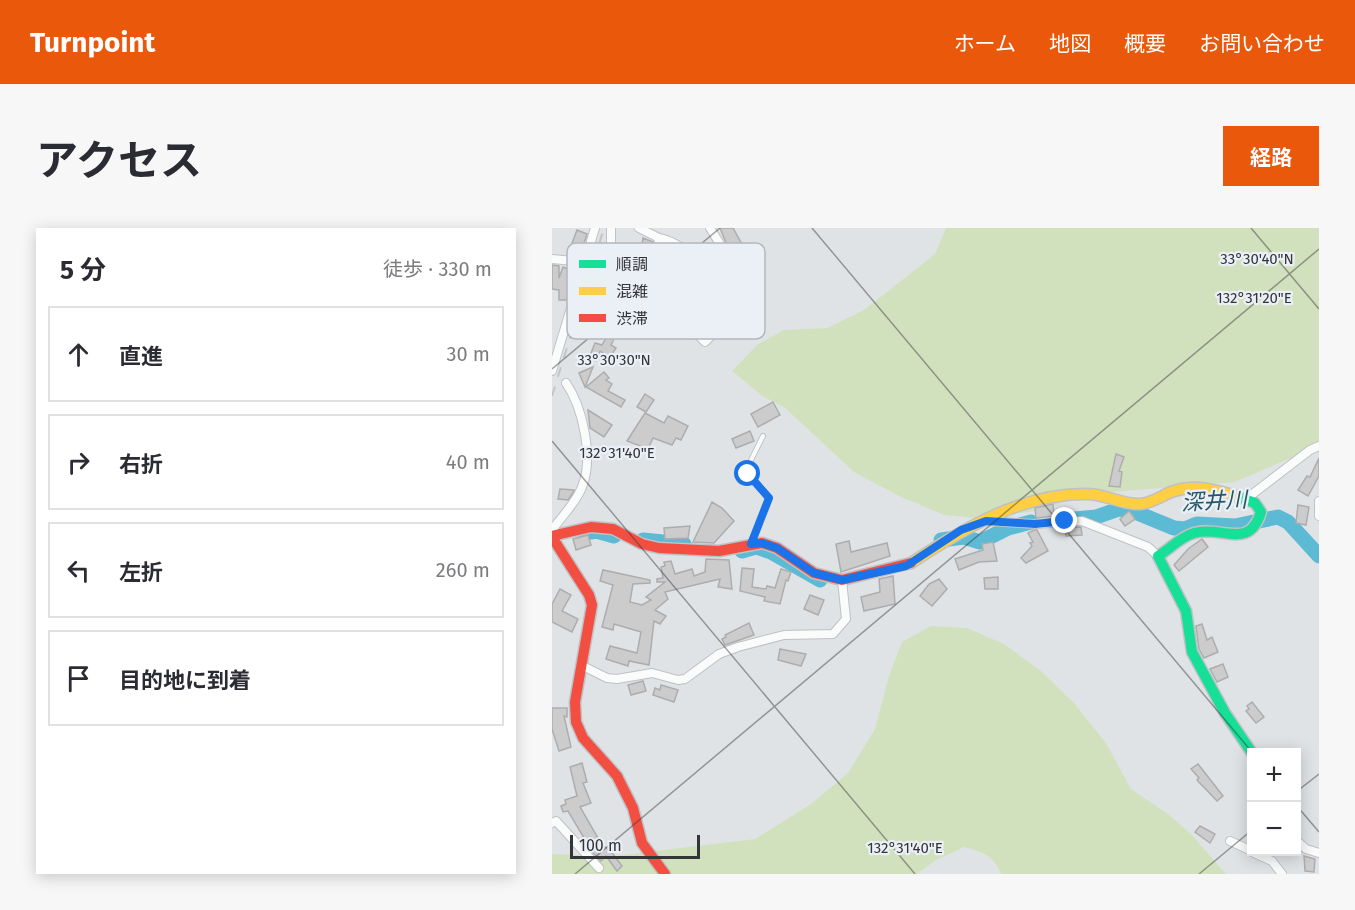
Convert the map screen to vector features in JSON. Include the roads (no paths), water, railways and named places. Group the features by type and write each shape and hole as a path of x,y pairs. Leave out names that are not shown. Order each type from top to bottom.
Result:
{"street":[{"path":"590,243 595,228"},
{"path":"639,228 673,243"},
{"path":"710,228 719,243"},
{"path":"659,238 659,243"},
{"path":"552,260 567,261"},
{"path":"552,371 567,320"},
{"path":"554,537 585,477 581,412 566,383"},
{"path":"1246,499 1310,450 1319,446"},
{"path":"554,537 591,527 613,529 659,549 719,551 762,543 777,548 814,573 842,580 906,566 961,530 1040,498 1107,496 1136,504 1149,502 1174,491 1208,488 1255,503 1261,512 1259,523 1242,534 1208,530 1193,533 1158,556"},
{"path":"1319,501 1319,516"},
{"path":"986,521 1035,524 1082,521 1148,547 1158,556 1186,611 1188,642 1192,652 1225,713 1248,748"},
{"path":"554,537 589,595 592,605 575,702 576,722 583,738 617,776 633,808 642,843 665,874"},
{"path":"581,665 607,678 617,679 652,673 678,680 685,679 719,654 738,647 784,635 833,634 846,619 842,580"},
{"path":"552,823 556,821 599,868"},
{"path":"1230,841 1247,849"},
{"path":"1301,844 1306,849 1319,853"},
{"path":"1262,856 1272,861 1282,874"}],"lane":[{"path":"751,544 769,498 748,474 748,466 763,436"}],"waterway":[{"name":"深井川","path":"1064,520 1096,517 1119,509 1135,512 1174,528 1185,529 1197,524 1235,526 1278,517 1288,522 1319,556"},
{"name":"深井川","path":"941,540 964,537 980,542 1008,528 1031,522"},
{"name":"深井川","path":"585,533 596,531 614,536"},
{"name":"深井川","path":"643,540 684,544"},
{"name":"深井川","path":"742,551 756,547 771,552 820,580"}],"railway":[{"path":"599,243 604,228"},
{"path":"552,396 570,339"}]}
